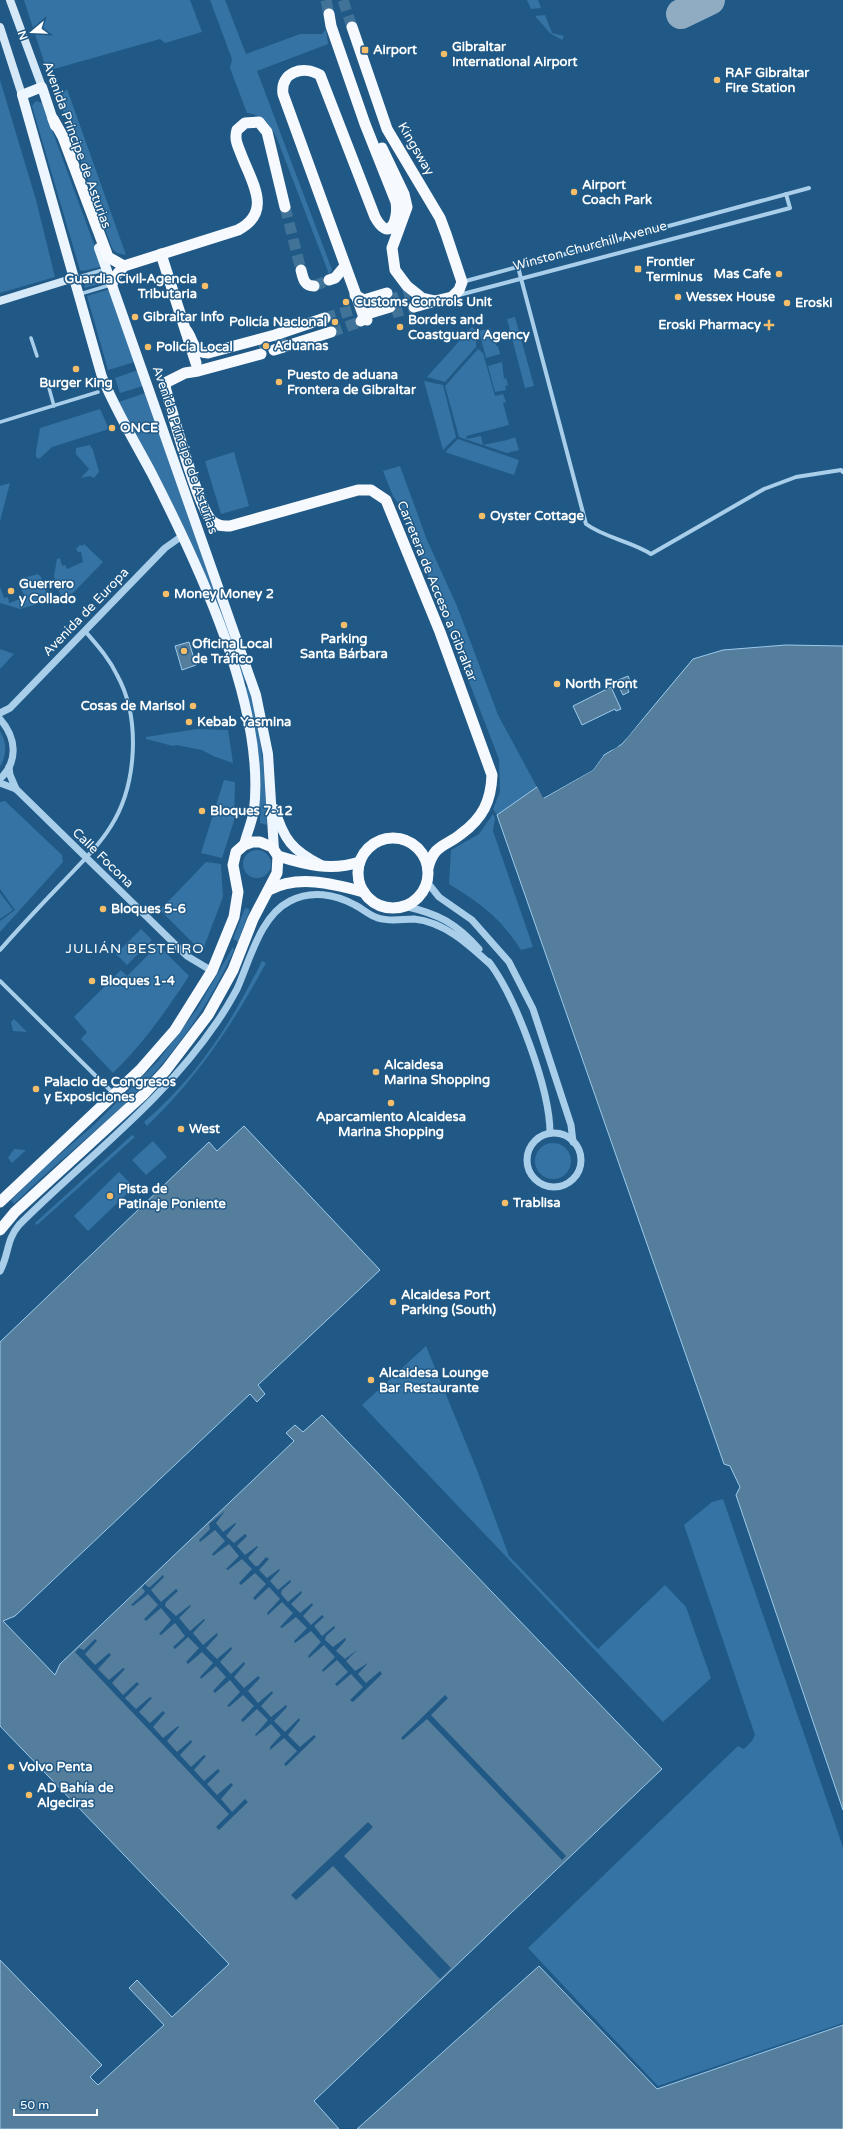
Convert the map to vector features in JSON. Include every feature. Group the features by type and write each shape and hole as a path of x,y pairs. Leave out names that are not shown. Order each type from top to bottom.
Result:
{"highway":[{"name":"Winston Churchill Avenue","path":"345,266 282,94 284,79 291,74 306,70 320,75 378,224 387,229 392,227 396,222 398,209 364,124 331,26 330,14 337,24 380,144 404,194 407,207 392,248 395,270 412,295 435,301 452,297"},
{"name":"Kingsway","path":"352,27 387,129 440,218 457,263 462,282"},
{"path":"53,119 59,127 63,137 108,257 124,266"},
{"path":"112,284 114,278 124,266 238,230 248,225 254,217 258,205 256,192 236,140 237,130 245,123 259,122 267,132 285,207"},
{"path":"161,254 196,363"},
{"path":"329,280 335,278 345,266"},
{"path":"345,266 358,307 364,320 389,303"},
{"path":"301,270 305,283 309,286 314,286"},
{"path":"452,297 459,290 462,282"},
{"path":"355,295 364,300 389,303"},
{"path":"358,307 389,303"},
{"path":"186,330 198,350 202,353 208,353 278,334 325,318"},
{"path":"274,350 331,332"},
{"path":"260,351 198,372 185,373 190,365 196,363 260,351"},
{"name":"Carretera de Acceso a Gibraltar","path":"185,373 171,378 165,387 205,511 212,521 218,525 230,526 358,490 371,490 379,494 386,500 391,509 440,632 492,775 491,794 483,811 460,835 440,846 430,861 428,868"},
{"path":"268,890 281,884 297,881 335,885 364,892 378,904 391,908 404,906 419,897 427,882 428,868 422,853 416,846 398,838 387,838 377,842 369,848 360,862 359,878 364,892"},
{"path":"0,1202 115,1095 140,1070 174,1030 212,971 226,942 236,914 238,892 233,865 236,852 244,845 252,842 260,842 276,853 312,866 338,867 360,862"},
{"name":"Avenida Príncipe de Asturias","path":"0,1230 15,1212 143,1095 176,1059 208,1015 233,970 253,919 277,873 276,853"}],"main road":[{"name":"Avenida Príncipe de Asturias","path":"10,0 149,387 256,694 268,754 276,853"},
{"path":"0,27 22,95 102,377 112,400 144,459 182,536 222,632 237,679 247,719 255,788 254,811 244,845"},
{"path":"22,95 42,87"},
{"path":"0,301 74,278"},
{"path":"270,791 278,819 288,842 303,855 327,867"}],"street":[{"name":"Winston Churchill Avenue","path":"462,282 809,188"},
{"name":"Winston Churchill Avenue","path":"452,297 790,208 786,194"},
{"path":"518,267 586,524 595,530 630,543 651,554 764,489 796,477 841,470 843,472"},
{"path":"74,278 107,269"},
{"path":"79,294 112,284"},
{"path":"31,338 37,356"},
{"path":"49,388 54,406"},
{"path":"0,422 98,392"},
{"name":"Avenida de Europa","path":"0,713 10,708 165,548 182,536"},
{"path":"0,950 86,858 111,826 122,803 130,774 133,738 125,695 118,676 107,657 85,631"},
{"path":"0,779 9,767 14,748 8,727 7,716 10,708"},
{"path":"0,719 8,727"},
{"name":"Calle Focona","path":"9,767 16,789 187,956 212,971"},
{"name":"Calle Focona","path":"0,783 16,789"},
{"path":"427,882 439,897 472,920 509,962 533,1009 570,1125 573,1142 580,1156 578,1171 568,1182 554,1187 546,1186 539,1182 531,1174 527,1162 531,1146 539,1138 550,1133 559,1134 573,1142"},
{"path":"0,1270 4,1264 10,1236 19,1225 150,1104 173,1080 200,1047 236,991 266,923 275,912 289,901 308,895 327,895 351,903 378,918 389,920 415,920 431,923 457,936 491,965"},
{"path":"404,906 432,914 448,921 462,930 491,965 512,1002 521,1026 550,1115 550,1133"},
{"path":"0,981 115,1095"}],"shaded area":[{"path":"24,0 190,0 202,32 165,43 160,39 47,71"},
{"path":"210,0 225,0 246,54 300,34 322,34 326,29 328,44 257,71 331,267 332,270 329,274 276,136 261,117 247,113 230,68 232,59"},
{"path":"527,0 538,0 541,8 531,9"},
{"path":"545,15 552,33 564,36 562,40 550,33 535,16"},
{"path":"0,80 36,200 55,277 0,293"},
{"path":"67,89 126,255 117,253 112,248 60,103 60,97"},
{"path":"36,101 42,103 101,263 100,267 83,271 80,270 32,106"},
{"path":"103,277 107,282 84,288 86,282"},
{"path":"110,289 135,362 108,370 87,296"},
{"path":"515,317 534,386 525,388 507,319"},
{"path":"472,327 476,331 476,347 445,382 427,377"},
{"path":"490,328 491,332 494,331 496,346 498,346 500,354 486,358 479,331"},
{"path":"478,349 483,353 495,396 503,394 506,402 503,403 509,425 466,436 467,439 481,436 483,445 459,437 445,386"},
{"path":"502,362 504,379 506,378 508,385 505,386 506,390 495,392 488,366"},
{"path":"138,370 143,386 120,393 115,378"},
{"path":"424,381 443,385 456,437 443,450"},
{"path":"145,393 247,681 244,681 182,523 119,402"},
{"path":"100,409 109,429 52,447 39,459 36,457 40,428"},
{"path":"515,437 519,450 507,453 483,445"},
{"path":"458,439 519,460 514,475 445,452"},
{"path":"90,445 93,450 99,472 94,478 90,476 81,478 89,469 76,454 76,448"},
{"path":"234,452 249,506 221,514 205,461"},
{"path":"400,466 427,540 457,606 498,715 537,787 497,815 493,809 500,792 499,759 402,509 393,496 383,471"},
{"path":"10,483 0,521 0,486"},
{"path":"84,544 103,562 73,593 61,597 54,576 57,559 60,558 62,566 65,565 67,569 83,562 81,552 78,552 76,549 80,545 82,546"},
{"path":"38,574 41,577 49,601 20,609 0,603 0,587 4,598 8,597 9,603 25,597 18,582 22,577 24,578"},
{"path":"189,642 196,665 182,670 175,646"},
{"path":"786,645 843,646 843,1810 736,1495 740,1487 730,1466 724,1464 497,815 537,787 544,798 593,770 604,755 622,744 693,659 723,650"},
{"path":"0,649 14,654 0,669"},
{"path":"628,676 632,685 627,687 629,692 623,695 616,681"},
{"path":"249,686 257,720 262,755 267,825 260,823 259,779 245,688"},
{"path":"611,687 621,709 616,711 615,709 582,725 573,706"},
{"path":"197,729 228,730 233,763 213,756 202,750 176,745 173,746 146,739 146,737"},
{"path":"0,731 5,744 5,753 0,767"},
{"path":"224,780 235,782 234,821 222,858 201,853"},
{"path":"5,801 62,855 63,862 0,932 0,921 15,910 0,889 0,802"},
{"path":"493,814 495,818 493,831 533,947 521,950 505,929 489,912 449,884 451,850 479,834"},
{"path":"257,850 267,854 271,864 267,874 257,878 247,874 243,864 247,854"},
{"path":"206,862 221,864 223,897 202,952 160,910"},
{"path":"0,893 13,910 0,919"},
{"path":"245,908 249,909 249,912 238,942 233,939"},
{"path":"141,929 152,940 127,965 116,954"},
{"path":"158,945 189,976 154,1027 113,1073 81,1039 87,1032 74,1017 121,970 127,976"},
{"path":"233,947 234,950 203,1009 163,1063 119,1110 43,1176 14,1204 11,1200 45,1167 95,1124 158,1061 197,1009"},
{"path":"262,961 266,963 254,985 213,1049 182,1089 147,1126 144,1122 181,1086 212,1048 238,1006"},
{"path":"14,1019 27,1032 13,1031 11,1022"},
{"path":"244,1126 380,1270 258,1385 265,1394 257,1402 250,1394 15,1616 3,1621 55,1675 60,1664 294,1441 286,1433 295,1425 303,1432 322,1415 662,1769 314,2101 339,2129 0,2129 0,1960 102,2065 90,2077 98,2085 164,2025 129,1988 137,1980 172,2017 229,1964 0,1726 0,1342 209,1142 217,1151"},
{"path":"132,1135 135,1137 37,1225 35,1223"},
{"path":"153,1141 167,1157 146,1175 132,1160"},
{"path":"557,1143 566,1148 570,1154 570,1168 566,1174 557,1179 549,1179 540,1174 536,1168 535,1157 540,1148 546,1144"},
{"path":"14,1149 26,1150 12,1163 8,1158"},
{"name":"Pista de Patinaje Poniente","path":"119,1172 134,1187 88,1231 74,1216"},
{"path":"426,1346 477,1470 509,1556 598,1649 665,1585 686,1607 711,1678 663,1722 362,1405"},
{"path":"723,1499 843,1847 843,2023 658,2086 528,1948 738,1746 744,1749 752,1741 755,1735 684,1525 712,1502"},
{"path":"539,1966 657,2089 843,2025 843,2129 357,2129"}],"pier":[{"path":"691,658 627,738 616,748 607,752 606,751 615,747 626,737"},
{"path":"602,755 603,756 593,770 543,798 537,787 538,786 544,795 592,768"},
{"path":"225,1511 216,1523 223,1532 235,1523 236,1524 226,1536 234,1543 245,1534 247,1536 237,1546 245,1555 257,1546 258,1547 248,1558 255,1566 258,1566 266,1557 269,1559 259,1570 267,1578 279,1569 280,1570 270,1581 278,1590 290,1580 291,1582 282,1590 281,1594 288,1602 301,1591 302,1593 291,1604 300,1613 312,1603 313,1605 303,1616 311,1625 322,1615 324,1617 314,1626 322,1636 334,1626 335,1628 326,1636 325,1640 333,1647 345,1638 346,1640 336,1651 345,1659 357,1650 346,1661 355,1671 368,1663 358,1674 366,1683 380,1671 382,1674 353,1702 350,1700 363,1687 351,1674 337,1686 335,1684 348,1672 337,1660 323,1672 322,1670 335,1657 324,1645 309,1658 308,1656 321,1642 311,1631 295,1643 294,1641 307,1628 296,1617 282,1628 280,1627 293,1613 282,1602 268,1615 267,1613 280,1599 269,1587 255,1600 253,1598 266,1584 255,1573 241,1585 239,1583 252,1569 242,1559 228,1570 226,1569 239,1556 229,1544 213,1556 212,1554 225,1541 215,1530 200,1542 199,1540 210,1529 209,1524"},
{"path":"163,1575 164,1577 151,1590 161,1602 176,1589 178,1591 166,1602 165,1606 176,1616 190,1605 191,1606 179,1618 190,1631 204,1619 205,1620 193,1633 203,1645 217,1633 218,1635 206,1648 217,1659 231,1647 232,1649 220,1662 231,1674 244,1662 245,1664 234,1677 244,1688 258,1676 260,1678 248,1691 258,1703 272,1691 273,1693 261,1706 271,1717 286,1705 287,1707 274,1721 285,1732 299,1718 300,1720 288,1735 300,1747 314,1735 316,1737 286,1766 284,1764 297,1751 284,1738 270,1750 270,1747 281,1735 271,1724 256,1736 255,1735 268,1720 257,1709 243,1722 241,1720 254,1706 243,1695 229,1707 227,1706 240,1692 230,1680 215,1693 213,1691 226,1677 216,1666 201,1679 200,1677 213,1663 202,1652 188,1664 186,1662 199,1648 188,1637 175,1649 173,1647 185,1636 175,1623 161,1635 159,1634 171,1620 161,1608 146,1621 144,1619 158,1605 148,1594 133,1606 131,1605 144,1593 145,1591 142,1588 145,1584 150,1587"},
{"path":"95,1639 97,1641 85,1654 95,1665 109,1653 111,1655 98,1669 109,1680 123,1668 125,1669 112,1683 123,1695 137,1682 139,1684 125,1698 136,1709 150,1697 152,1698 139,1712 150,1723 163,1711 165,1713 153,1727 163,1738 178,1726 179,1727 167,1741 177,1752 191,1740 192,1742 180,1755 191,1767 204,1755 206,1756 194,1770 204,1781 218,1769 220,1771 207,1784 217,1795 231,1783 233,1785 221,1799 232,1812 245,1799 248,1802 219,1830 216,1827 229,1814 75,1652 79,1648 84,1650"},
{"path":"445,1695 448,1698 431,1715 566,1856 562,1860 427,1719 403,1740 401,1738"},
{"path":"368,1822 373,1827 344,1856 451,1968 440,1979 333,1866 296,1900 291,1895"}],"taxiway":[{"path":"681,14 710,0"}],"tunnel":[{"path":"326,0 329,14"},
{"path":"343,0 352,27"},
{"path":"285,207 301,270"},
{"path":"314,286 329,280"},
{"path":"388,300 409,294"},
{"path":"392,313 414,307"},
{"path":"325,318 356,309"},
{"path":"331,332 360,322"},
{"path":"259,347 272,344 290,344"}],"place":[{"name":"Airport","path":"365,50"},
{"name":"Gibraltar International Airport","path":"444,54"},
{"name":"RAF Gibraltar Fire Station","path":"717,80"},
{"name":"Airport Coach Park","path":"574,192"},
{"name":"Frontier Terminus","path":"638,269"},
{"name":"Mas Cafe","path":"779,274"},
{"name":"Guardia Civil-Agencia Tributaria","path":"205,286"},
{"name":"Wessex House","path":"678,297"},
{"name":"Customs Controls Unit","path":"346,302"},
{"name":"Eroski","path":"787,303"},
{"name":"Gibraltar Info","path":"135,317"},
{"name":"Policía Nacional","path":"335,322"},
{"name":"Eroski Pharmacy","path":"769,325"},
{"name":"Borders and Coastguard Agency","path":"400,327"},
{"name":"Aduanas","path":"266,346"},
{"name":"Policía Local","path":"148,347"},
{"name":"Burger King","path":"76,369"},
{"name":"Puesto de aduana Frontera de Gibraltar","path":"279,382"},
{"name":"ONCE","path":"112,428"},
{"name":"Oyster Cottage","path":"482,516"},
{"name":"Guerrero y Collado","path":"11,591"},
{"name":"Money Money 2","path":"166,594"},
{"name":"Parking Santa Bárbara","path":"344,625"},
{"name":"Oficina Local de Tráfico","path":"184,651"},
{"name":"North Front","path":"557,684"},
{"name":"Cosas de Marisol","path":"193,706"},
{"name":"Kebab Yasmina","path":"189,722"},
{"name":"Bloques 7-12","path":"202,811"},
{"name":"Bloques 5-6","path":"103,909"},
{"name":"Bloques 1-4","path":"92,981"},
{"name":"Alcaidesa Marina Shopping","path":"376,1072"},
{"name":"Palacio de Congresos y Exposiciones","path":"36,1089"},
{"name":"Aparcamiento Alcaidesa Marina Shopping","path":"391,1103"},
{"name":"West","path":"181,1129"},
{"name":"Pista de Patinaje Poniente","path":"110,1196"},
{"name":"Trablisa","path":"505,1203"},
{"name":"Alcaidesa Port Parking (South)","path":"393,1302"},
{"name":"Alcaidesa Lounge Bar Restaurante","path":"371,1380"},
{"name":"Volvo Penta","path":"11,1767"},
{"name":"AD Bahía de Algeciras","path":"29,1795"}],"district":[{"name":"JULIÁN BESTEIRO","path":"135,948"}]}
